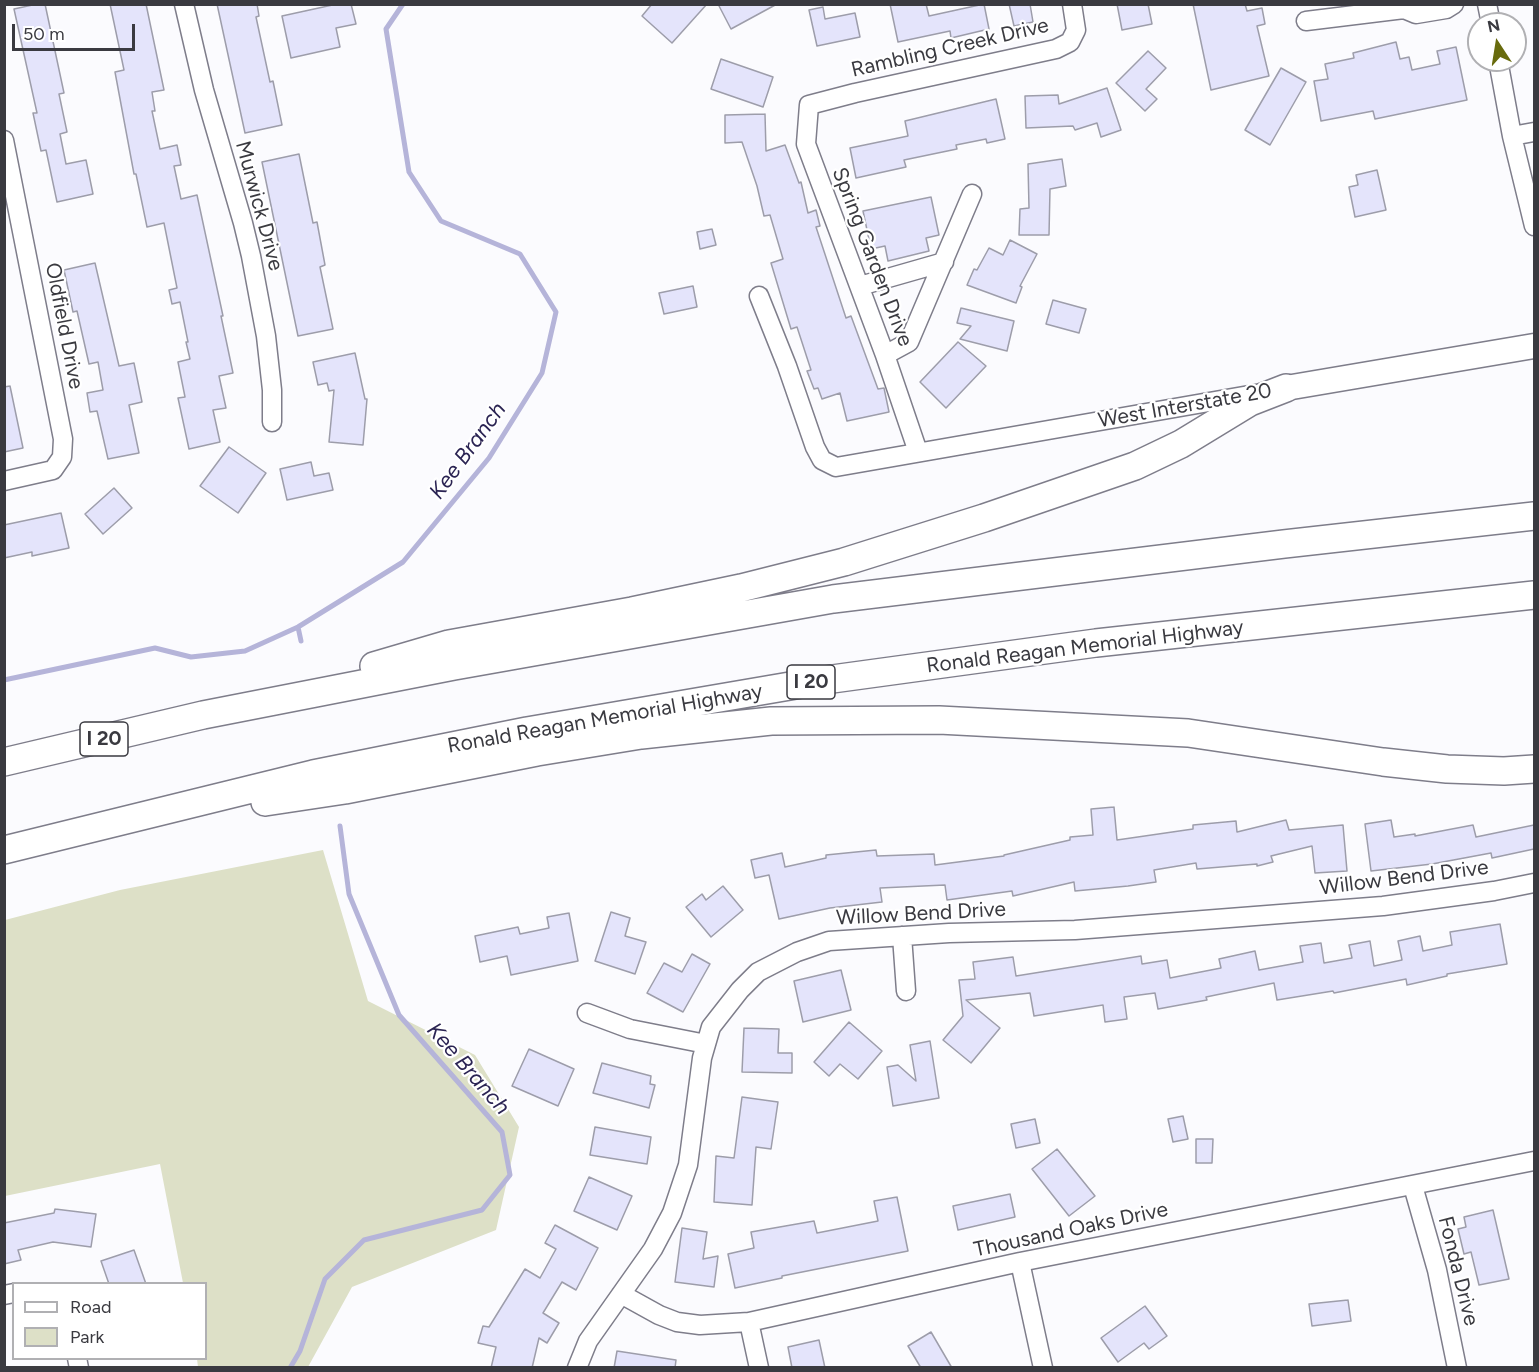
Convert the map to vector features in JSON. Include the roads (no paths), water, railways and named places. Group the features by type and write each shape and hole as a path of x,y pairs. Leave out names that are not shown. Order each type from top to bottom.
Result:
{"highway":[{"path":"203,715 449,644 632,611 741,588 844,562 984,518 1135,466 1181,444 1250,402 1286,388"},
{"name":"I 20","path":"4,762 203,715 454,666 833,599 1238,549 1534,516"},
{"name":"Ronald Reagan Memorial Highway","path":"10,849 314,774 404,755 526,731 825,680 1096,643 1534,595"},
{"path":"97,828 345,790 537,752 641,735 771,721 939,720 1188,733 1383,762 1448,769 1504,771 1534,769"}],"main road":[{"name":"West Interstate 20","path":"1286,388 1534,346"}],"street":[{"name":"Murwick Drive","path":"184,4 204,90 251,256 266,336 272,390 272,422"},
{"name":"Rambling Creek Drive","path":"837,97 1056,49 1070,42 1076,30 1072,4"},
{"path":"1306,21 1407,7 1416,14 1446,9 1454,4"},
{"path":"1500,72 1512,136 1534,226"},
{"name":"Spring Garden Drive","path":"837,97 809,105 806,144 860,286 918,452"},
{"path":"1512,136 1534,132"},
{"name":"Oldfield Drive","path":"4,481 53,470 62,457 63,439 6,150"},
{"path":"885,355 909,342 972,194"},
{"path":"860,286 944,262"},
{"name":"West Interstate 20","path":"759,296 787,366 815,447 822,460 836,467 1286,388"},
{"name":"Willow Bend Drive","path":"577,1368 588,1341 653,1249 672,1213 688,1165 702,1058 711,1027 740,990 758,972 797,952 829,941 949,933 1076,930 1383,906 1494,891 1534,883"},
{"path":"902,936 906,991"},
{"path":"588,1013 630,1029 706,1044"},
{"name":"Thousand Oaks Drive","path":"621,1294 677,1322 700,1325 749,1322 1020,1262 1534,1161"},
{"name":"Fonda Drive","path":"1413,1186 1437,1270 1457,1368"},
{"path":"1020,1262 1043,1368"},
{"path":"749,1322 759,1368"}],"waterway":[{"name":"Kee Branch","path":"4,680 155,648 191,657 245,651 298,627 403,562 489,458 542,373 556,312 520,254 441,221 409,172 386,29 403,4"},
{"path":"298,627 301,641"},
{"name":"Kee Branch","path":"290,1368 300,1351 325,1279 364,1240 482,1210 510,1175 502,1132 399,1015 349,894 340,826"}]}
